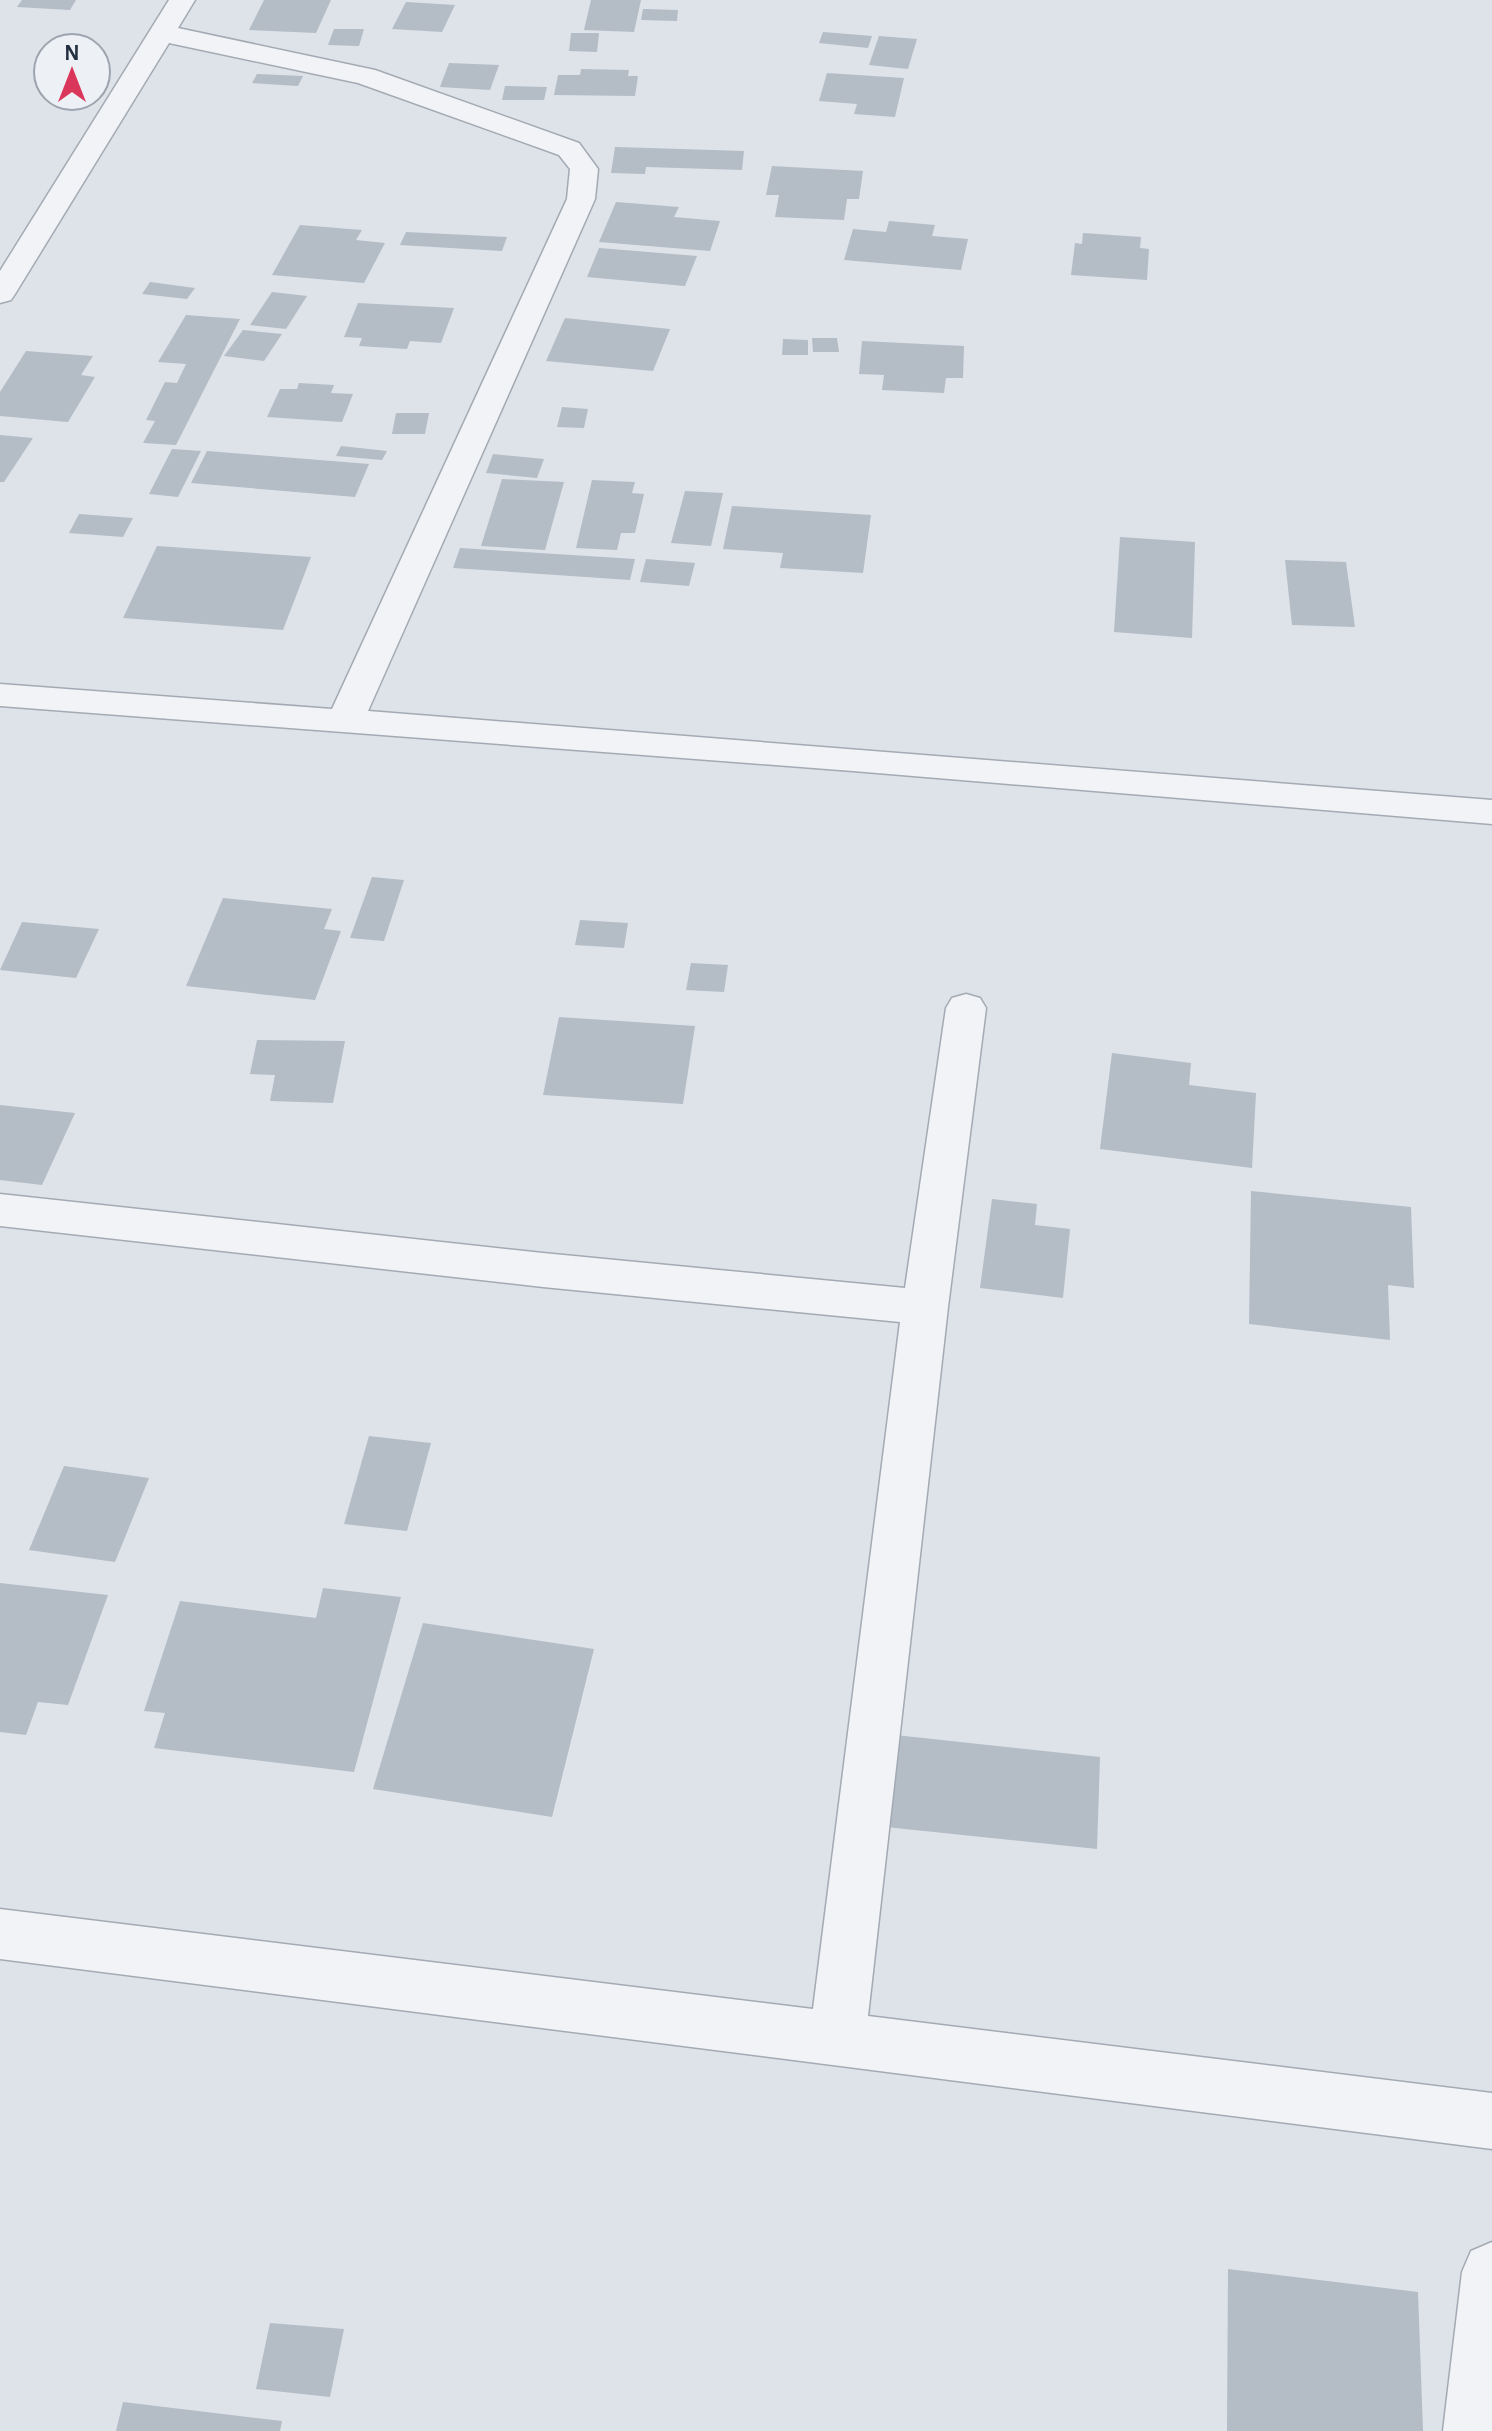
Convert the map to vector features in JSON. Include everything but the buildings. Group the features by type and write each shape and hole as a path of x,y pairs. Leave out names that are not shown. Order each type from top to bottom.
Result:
{"street":[{"path":"0,294 182,0"},
{"path":"162,33 365,76 569,149 584,169 581,199 345,721"},
{"path":"0,695 1492,812"},
{"path":"837,2040 925,1307 966,1008"},
{"path":"0,1210 543,1270 925,1307"},
{"path":"0,1934 1492,2121"},
{"path":"1474,2431 1492,2272"}]}
